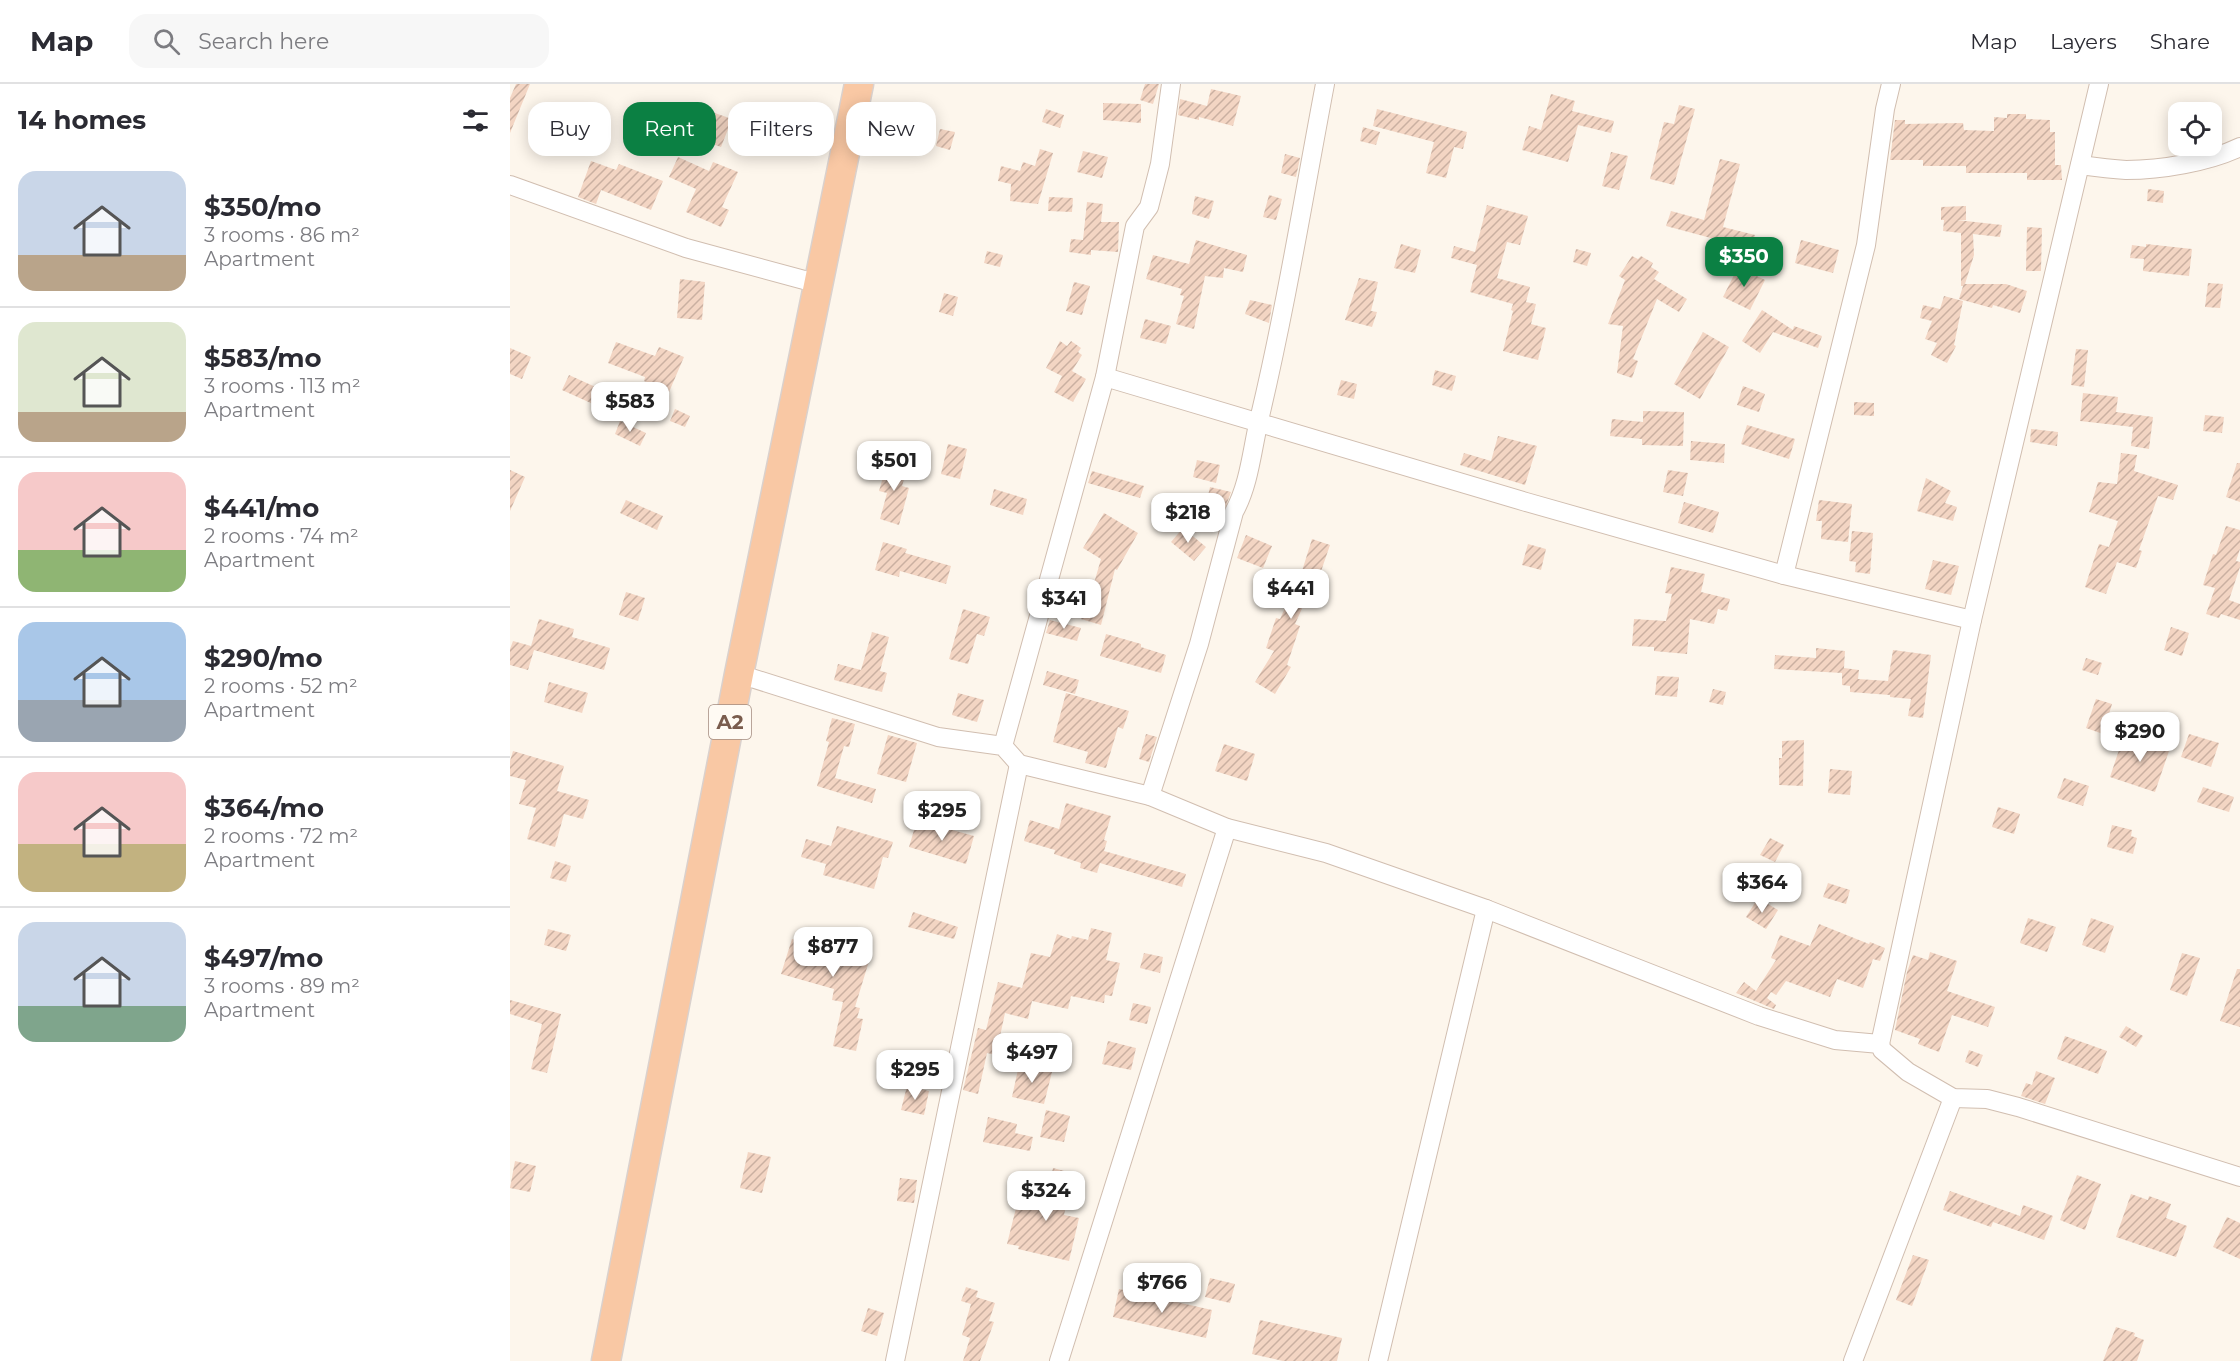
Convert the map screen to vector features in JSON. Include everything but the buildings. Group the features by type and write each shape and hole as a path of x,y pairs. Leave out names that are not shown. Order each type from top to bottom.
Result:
{"highway":[{"name":"A2","path":"606,1361 739,674 859,84"}],"street":[{"path":"1003,746 1105,377 1135,226 1149,207 1160,164 1171,84"},
{"path":"1150,796 1199,644 1234,512 1244,494 1278,338 1325,84"},
{"path":"1784,575 1866,245 1886,109 1892,84"},
{"path":"2099,84 1972,620 1880,1044 1882,1050 1908,1072 1953,1098 1987,1099 2018,1107 2240,1177"},
{"path":"2080,165 2127,170 2176,165 2225,154 2240,147"},
{"path":"510,185 686,248 819,284"},
{"path":"1105,377 1526,502 1784,575 1972,620"},
{"path":"739,674 938,736 1003,746 1019,764 1150,796 1227,828 1326,853 1486,909 1759,1016 1835,1040 1880,1044"},
{"path":"895,1361 1019,764"},
{"path":"1059,1361 1227,828"},
{"path":"1378,1361 1486,909"},
{"path":"1853,1361 1953,1098"}]}
